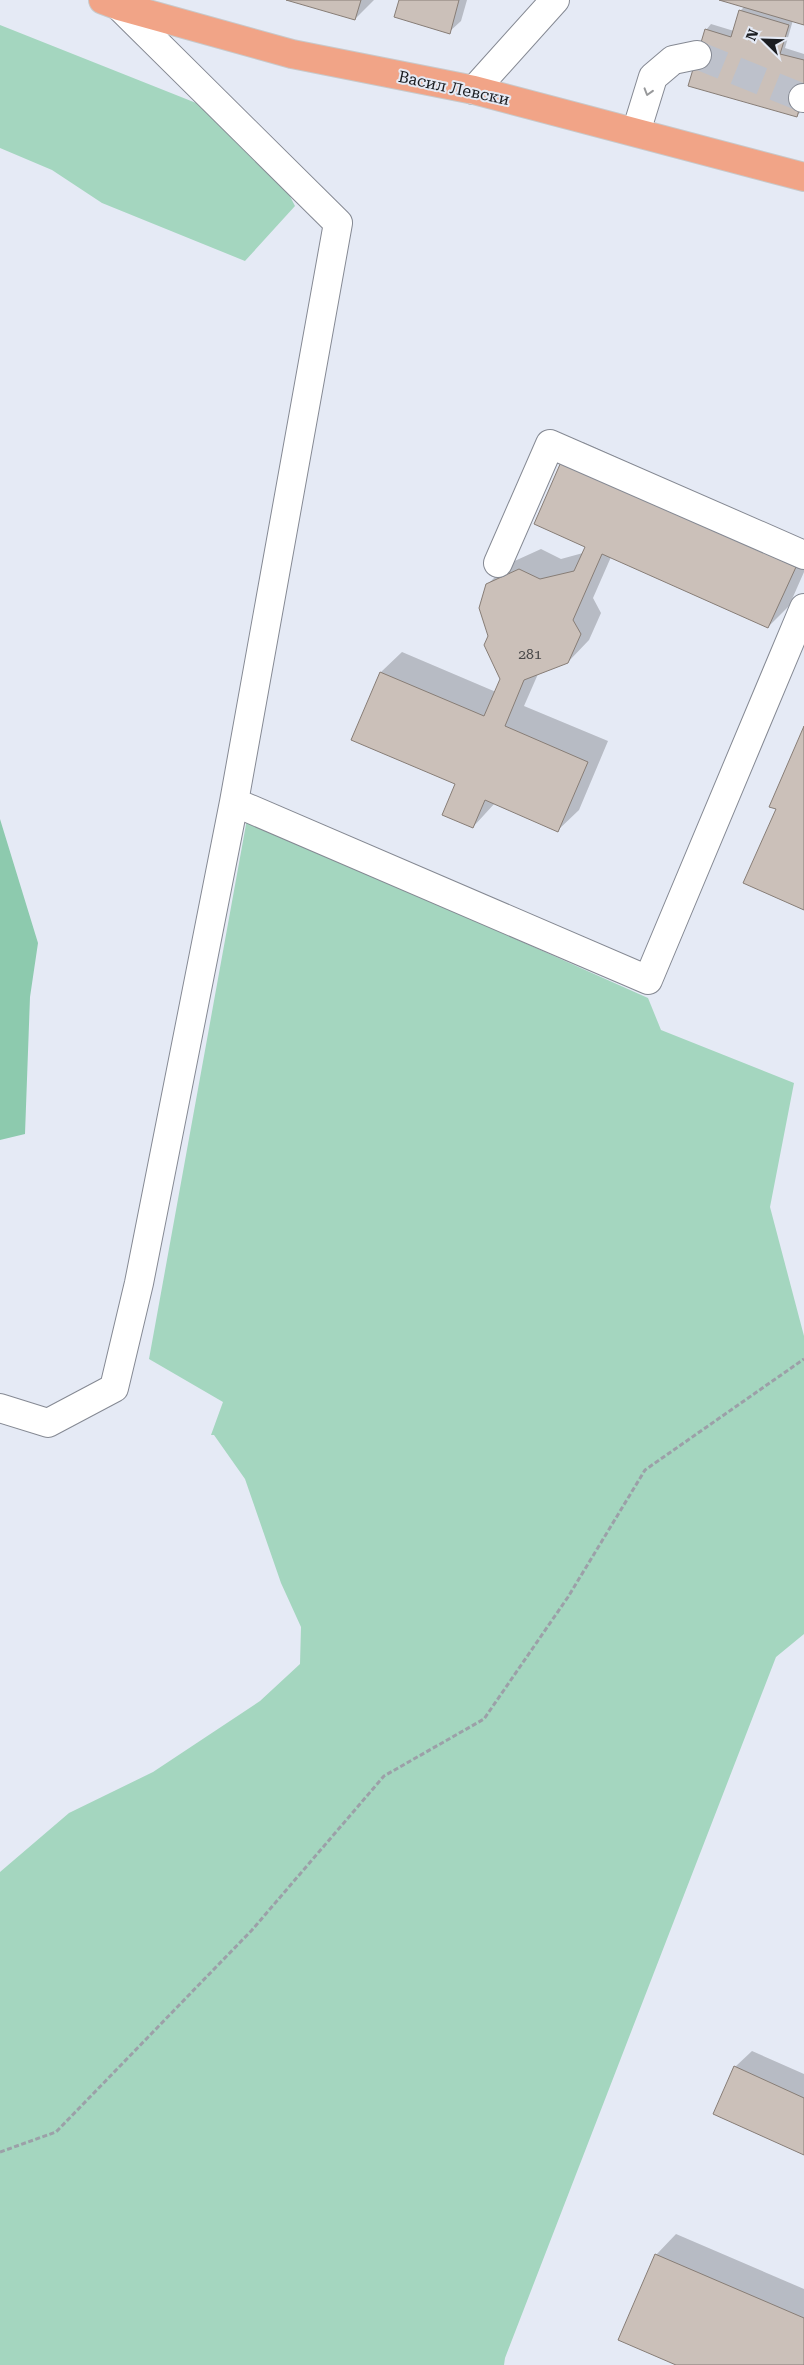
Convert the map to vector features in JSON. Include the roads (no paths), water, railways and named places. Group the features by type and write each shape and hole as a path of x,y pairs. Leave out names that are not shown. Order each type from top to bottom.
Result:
{"main road":[{"name":"Васил Левски","path":"115,2 292,54 474,90 804,177"}],"street":[{"path":"474,90 555,0"},
{"path":"0,1408 48,1423 114,1388 139,1283 234,802 338,224 115,2"},
{"path":"636,132 653,77 673,60 697,55"},
{"path":"498,563 550,444 804,555"},
{"path":"234,802 648,980 804,608"}],"tunnel":[{"path":"697,55 803,98"}]}
